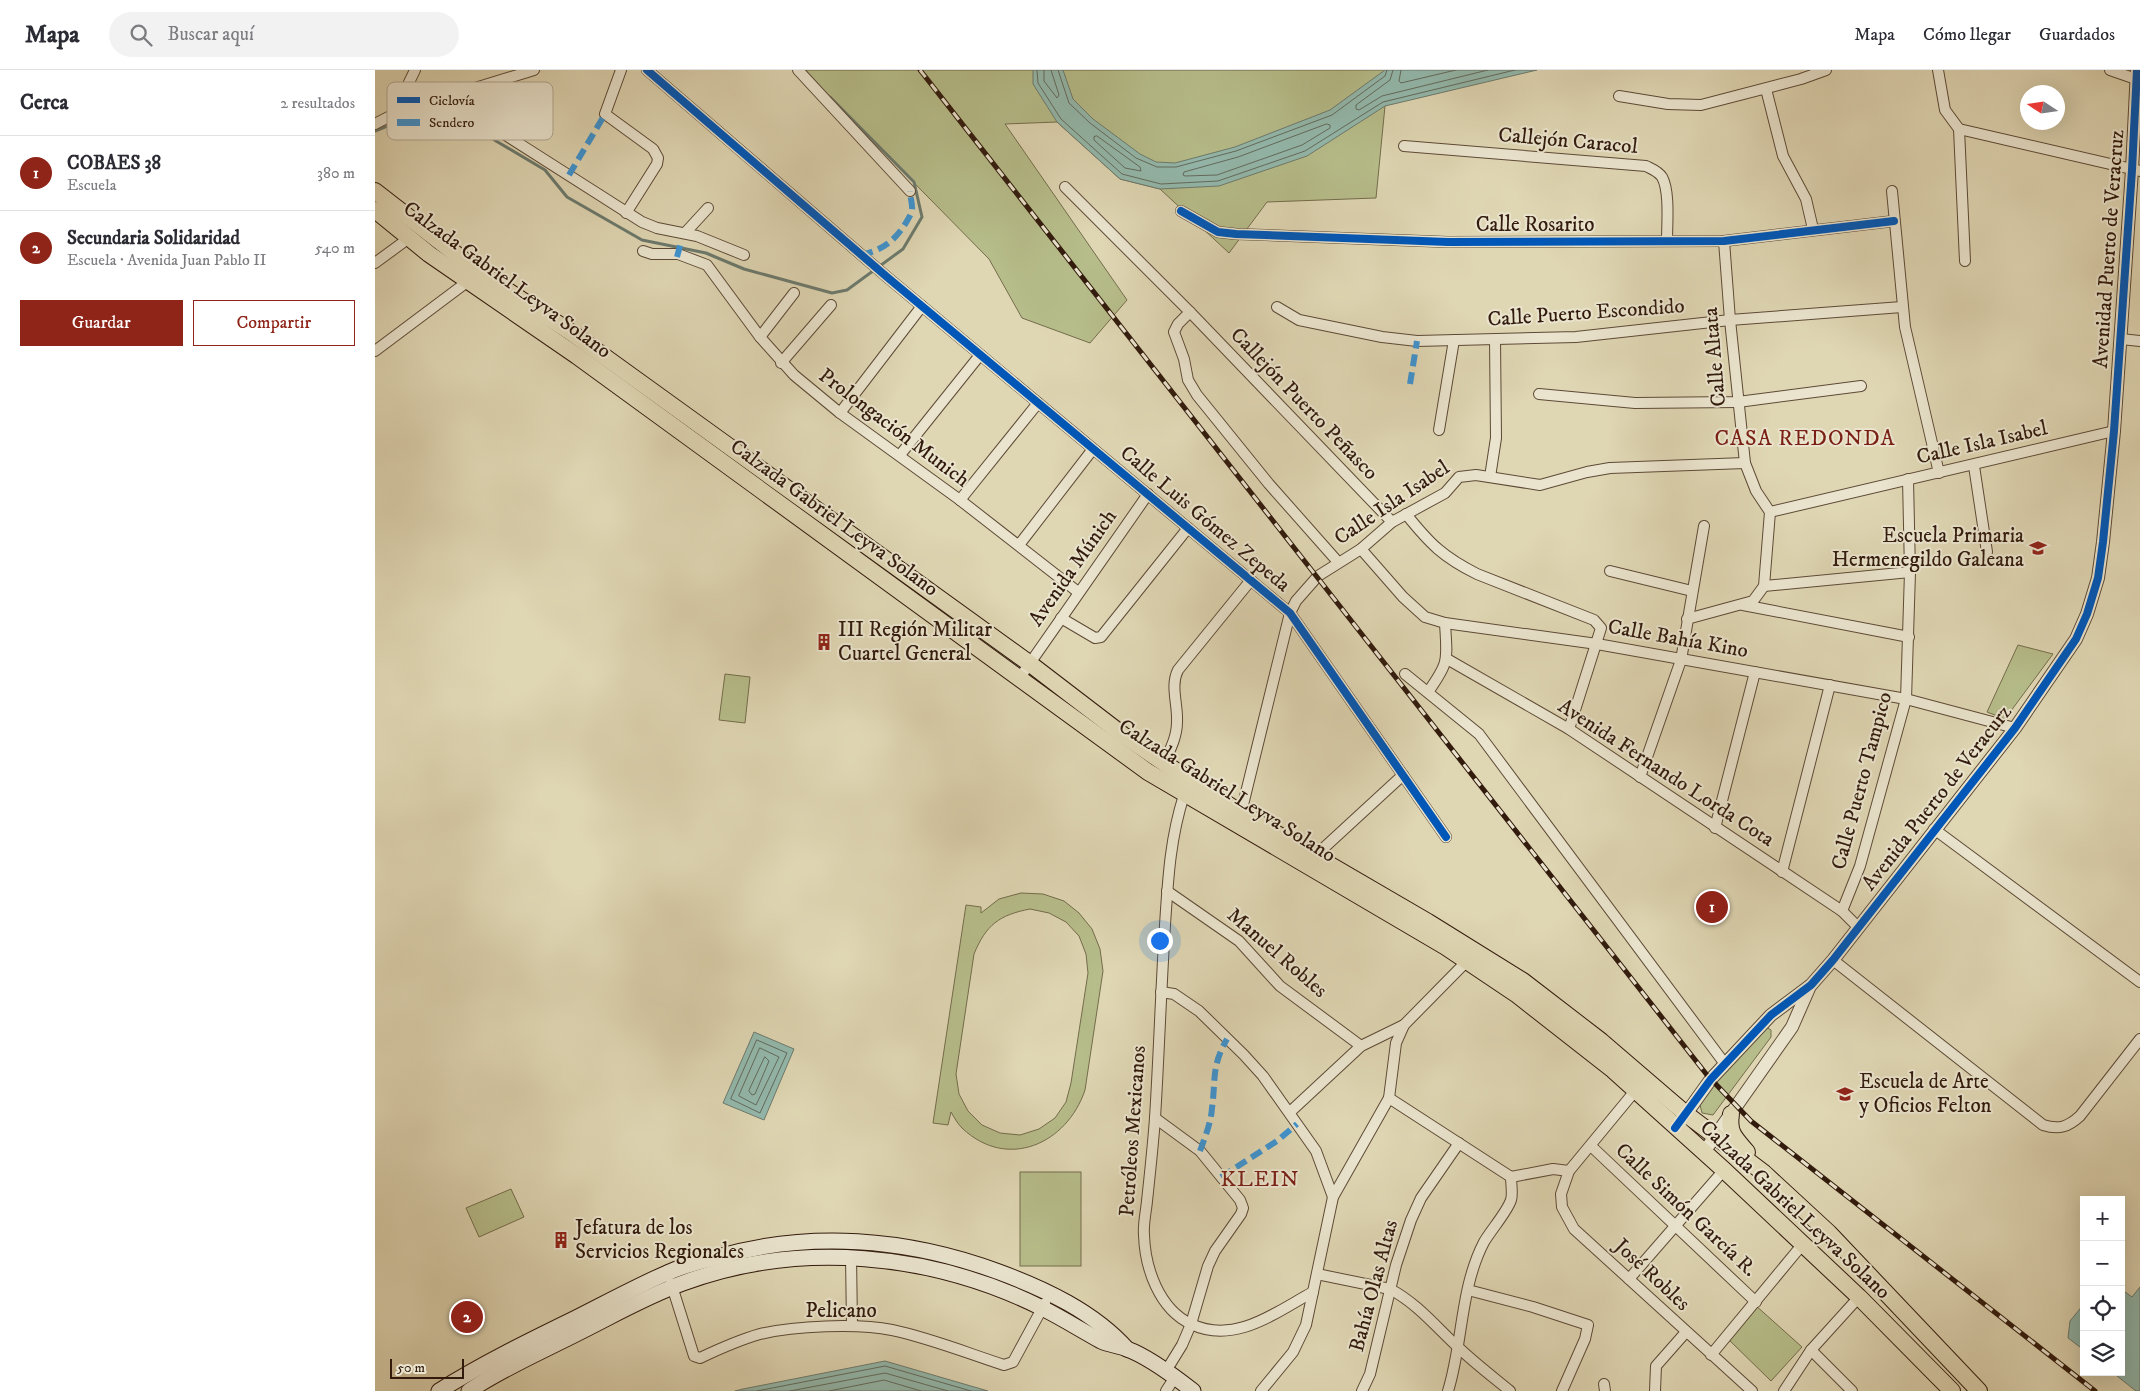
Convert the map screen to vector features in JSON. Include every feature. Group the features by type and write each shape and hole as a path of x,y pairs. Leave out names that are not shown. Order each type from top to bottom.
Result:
{"main road":[{"name":"Calzada Gabriel Leyva Solano","path":"375,192 473,277"},
{"name":"Calzada Gabriel Leyva Solano","path":"375,210 409,238 569,332 596,362 763,482 1029,664 1164,764 1241,813 1428,922 1523,981 1601,1041 1686,1114 1764,1173 1829,1233 1979,1391"},
{"name":"Calzada Gabriel Leyva Solano","path":"763,482 1019,679 1148,772 1467,961 1562,1028 1724,1170 1859,1297 1952,1391"},
{"path":"1731,1114 1729,1126 1733,1135 1764,1173"},
{"path":"439,1391 479,1367 670,1280 751,1248 806,1241 849,1240 922,1249 971,1262 1051,1294 1111,1331 1127,1349"},
{"path":"469,1391 670,1280 772,1261 851,1256 935,1269 1005,1292 1042,1308 1104,1342 1127,1349 1170,1374 1193,1391"}],"street":[{"path":"409,82 415,70"},
{"path":"495,82 534,70"},
{"path":"621,70 605,114 657,154 657,164 626,213"},
{"name":"Calle Luis Gómez Zepeda","path":"647,70 921,306 1290,613 1445,837"},
{"path":"798,70 910,191"},
{"path":"1619,96 1668,104 1701,105 1766,89 1827,70"},
{"path":"1938,70 1945,110 1959,129 1965,261"},
{"path":"2109,70 2136,75"},
{"name":"Avenidad Puerto de Veracruz","path":"2114,431 2136,170 2136,75"},
{"path":"1766,89 1783,156 1806,199 1813,229"},
{"path":"375,124 387,118"},
{"path":"1959,129 2136,170"},
{"path":"514,140 626,213 657,228 706,239 744,255"},
{"name":"Callejón Caracol","path":"1404,146 1646,166 1655,170 1662,177 1666,188 1667,241"},
{"name":"Callejón Puerto Peñasco","path":"1065,186 1190,312 1392,522"},
{"path":"1892,191 1902,306 1909,345 1939,473"},
{"path":"685,233 708,208"},
{"name":"Calle Rosarito","path":"1181,212 1218,232 1448,242 1724,240 1894,220"},
{"path":"375,264 409,238"},
{"name":"Calle Altata","path":"1724,240 1730,320 1745,463 1756,491 1770,512"},
{"name":"Prolongación Munich","path":"643,250 652,254 682,256 707,265 759,337 794,375 840,413 960,500 1078,592"},
{"path":"375,351 473,277"},
{"path":"759,337 794,293"},
{"path":"781,363 831,305"},
{"path":"840,413 921,306"},
{"name":"Calle Puerto Escondido","path":"1277,307 1299,320 1382,338 1417,341 1576,337 1730,320 1902,306"},
{"path":"1190,312 1178,324 1174,332 1184,359 1188,380 1197,395 1269,484 1338,562"},
{"path":"2121,339 2140,341"},
{"path":"1439,430 1454,340"},
{"path":"1490,477 1496,438 1495,340"},
{"path":"900,455 980,355"},
{"path":"1539,394 1635,403 1738,402 1861,386"},
{"path":"960,500 1038,403"},
{"name":"Calle Isla Isabel","path":"1770,512 1908,479 1974,466 2114,431"},
{"name":"Avenida Puerto de Veracurz","path":"1675,1128 1711,1079 1771,1015 1811,985 1833,960 2015,728 2076,639 2087,614 2098,578 2114,431"},
{"path":"1019,545 1093,449"},
{"name":"Calle Isla Isabel","path":"1241,813 1290,613 1305,590 1318,576 1361,549 1392,522 1445,493 1459,477 1476,475 1540,485 1587,472 1610,468 1745,463"},
{"path":"1974,466 1987,552"},
{"name":"Calle Puerto Tampico","path":"1842,911 1860,866 1906,699 1910,572 1908,479"},
{"name":"Avenida Múnich","path":"1019,679 1148,494"},
{"path":"1687,619 1753,602 1764,586 1770,512"},
{"path":"1406,514 1429,543 1459,565 1485,578 1597,622 1601,628 1597,644 1569,729"},
{"path":"1640,777 1681,660 1704,526"},
{"path":"1061,618 1095,638 1101,637 1188,528"},
{"name":"Calle Bahía Kino","path":"1361,549 1410,604 1425,617 1445,623 1597,644 1906,699 2015,728"},
{"path":"1610,571 1692,592"},
{"path":"1764,586 1910,572"},
{"path":"1164,764 1175,738 1177,728 1175,677 1178,670 1251,580"},
{"path":"1742,605 1909,638"},
{"path":"1428,692 1444,670 1447,659 1445,623"},
{"name":"Avenida Fernando Lorda Cota","path":"1447,659 1569,729 1842,911 1858,927"},
{"path":"1715,828 1755,672"},
{"path":"1405,674 1479,734 1725,1064"},
{"path":"1782,872 1830,685"},
{"path":"1315,856 1403,775"},
{"name":"Petróleos Mexicanos","path":"1184,795 1174,830 1167,892 1155,1118 1144,1235 1149,1266 1158,1292 1168,1306 1191,1324 1213,1331 1235,1331 1250,1327 1313,1292"},
{"path":"1935,829 2140,982"},
{"name":"Manuel Robles","path":"1167,892 1226,930 1249,950 1280,986 1361,1046"},
{"path":"1833,960 2043,1125 2054,1128 2063,1128 2080,1116 2140,1039"},
{"path":"1290,1112 1361,1046 1404,1025 1467,961"},
{"name":"Avenida Puerto de Veracurz","path":"1704,1152 1792,1028 1811,985"},
{"path":"1161,992 1174,994 1199,1011 1244,1055 1290,1112 1316,1151 1333,1196"},
{"path":"1261,1391 1293,1352 1306,1325 1333,1196 1389,1098 1396,1043 1404,1025"},
{"path":"1389,1098 1511,1177 1553,1169 1569,1170 1591,1146 1635,1090"},
{"path":"1155,1118 1200,1151 1242,1203 1241,1214 1215,1251 1208,1266 1191,1324 1170,1374 1166,1391"},
{"name":"Bahía Olas Altas","path":"1363,1391 1376,1352 1390,1289 1404,1240 1418,1205 1459,1143"},
{"name":"Calle Simón García R.","path":"1591,1146 1756,1302"},
{"name":"José Robles","path":"1569,1170 1561,1194 1562,1207 1574,1229 1751,1391"},
{"path":"1629,1279 1724,1170"},
{"path":"1449,1391 1474,1266 1484,1243 1511,1200 1511,1177"},
{"path":"1711,1355 1802,1245"},
{"path":"851,1256 852,1325"},
{"path":"1317,1274 1390,1289 1418,1307 1459,1348 1510,1391"},
{"name":"Pelicano","path":"670,1280 694,1356 697,1358 761,1334 852,1325 890,1330 921,1337 1004,1365 1013,1362 1051,1294"},
{"path":"1468,1290 1587,1323 1589,1328 1585,1339 1562,1391"},
{"path":"1784,1391 1811,1350 1859,1297"},
{"path":"1655,1391 1656,1366 1686,1332"},
{"path":"1811,1350 1852,1391"}],"green space":[{"path":"803,70 1396,70 1385,106 1376,198 1267,202 1229,253 1160,189 1120,179 1057,122 1005,124 1127,300 1090,343 1022,318 989,259"},
{"path":"2018,645 2053,654 2005,719 1987,712"},
{"path":"725,674 750,677 745,723 719,720"},
{"path":"1021,893 1043,894 1064,901 1079,913 1092,929 1100,949 1103,971 1085,1090 1076,1109 1065,1125 1050,1137 1034,1145 1016,1149 998,1148 979,1141 962,1128 951,1112 948,1125 933,1123 966,905 981,907 981,913 999,899","holes":["1030,909 1049,913 1066,922 1079,936 1086,954 1088,973 1071,1083 1066,1102 1055,1118 1039,1129 1020,1135 1000,1133 982,1125 968,1111 959,1094 956,1074 974,954 983,936 1002,918"]},
{"path":"1766,1027 1771,1030 1771,1037 1713,1115 1702,1113 1700,1105 1703,1097"},
{"path":"1020,1172 1081,1172 1081,1266 1020,1266"},
{"path":"511,1189 524,1217 479,1237 466,1208"},
{"path":"1754,1304 1802,1347 1771,1381 1726,1337"}],"water":[{"path":"1033,70 1063,70 1073,99 1093,119 1140,154 1156,162 1175,163 1235,147 1330,110 1385,70 1537,70 1385,106 1307,156 1219,186 1160,189 1120,179 1057,122 1033,84"},
{"path":"754,1032 794,1049 764,1120 723,1103"},
{"path":"2140,1287 2140,1391 2136,1391 2117,1376 2125,1376 2125,1292 2132,1297"},
{"path":"2080,1309 2080,1347 2068,1338 2070,1321"},
{"path":"885,1361 988,1391 735,1391 743,1389"}],"waterway":[{"path":"495,140 545,170 567,197 642,240 706,253 744,269 832,293 847,290 903,249 922,217 914,182 830,97"},
{"path":"375,131 387,126"}],"railway":[{"path":"920,70 1707,1075 1751,1121 2095,1391"}],"marked path":[{"path":"569,175 605,114"},
{"path":"861,255 882,247 898,234 912,211 910,191"},
{"path":"677,257 681,242"},
{"path":"1410,384 1417,341"},
{"path":"1200,1151 1210,1119 1216,1065 1227,1039"},
{"path":"1221,1177 1277,1141 1297,1124"}],"cycle path":[{"path":"647,70 887,277 1290,613 1446,837"},
{"path":"1675,1128 1711,1079 1771,1015 1811,985 1833,960 2015,728 2076,639 2087,614 2098,578 2114,431 2137,70"},
{"path":"1181,211 1218,232 1448,242 1724,241 1894,221"}],"place":[{"name":"Escuela Primaria Hermenegildo Galeana","path":"2038,548"},
{"name":"III Región Militar Cuartel General","path":"824,642"},
{"name":"COBAES 38","path":"1712,907"},
{"name":"Escuela de Arte y Oficios Felton","path":"1845,1094"},
{"name":"Jefatura de los Servicios Regionales","path":"561,1240"},
{"name":"Secundaria Solidaridad","path":"467,1317"}],"district":[{"name":"CASA REDONDA","path":"1805,438"},
{"name":"KLEIN","path":"1260,1179"}]}
